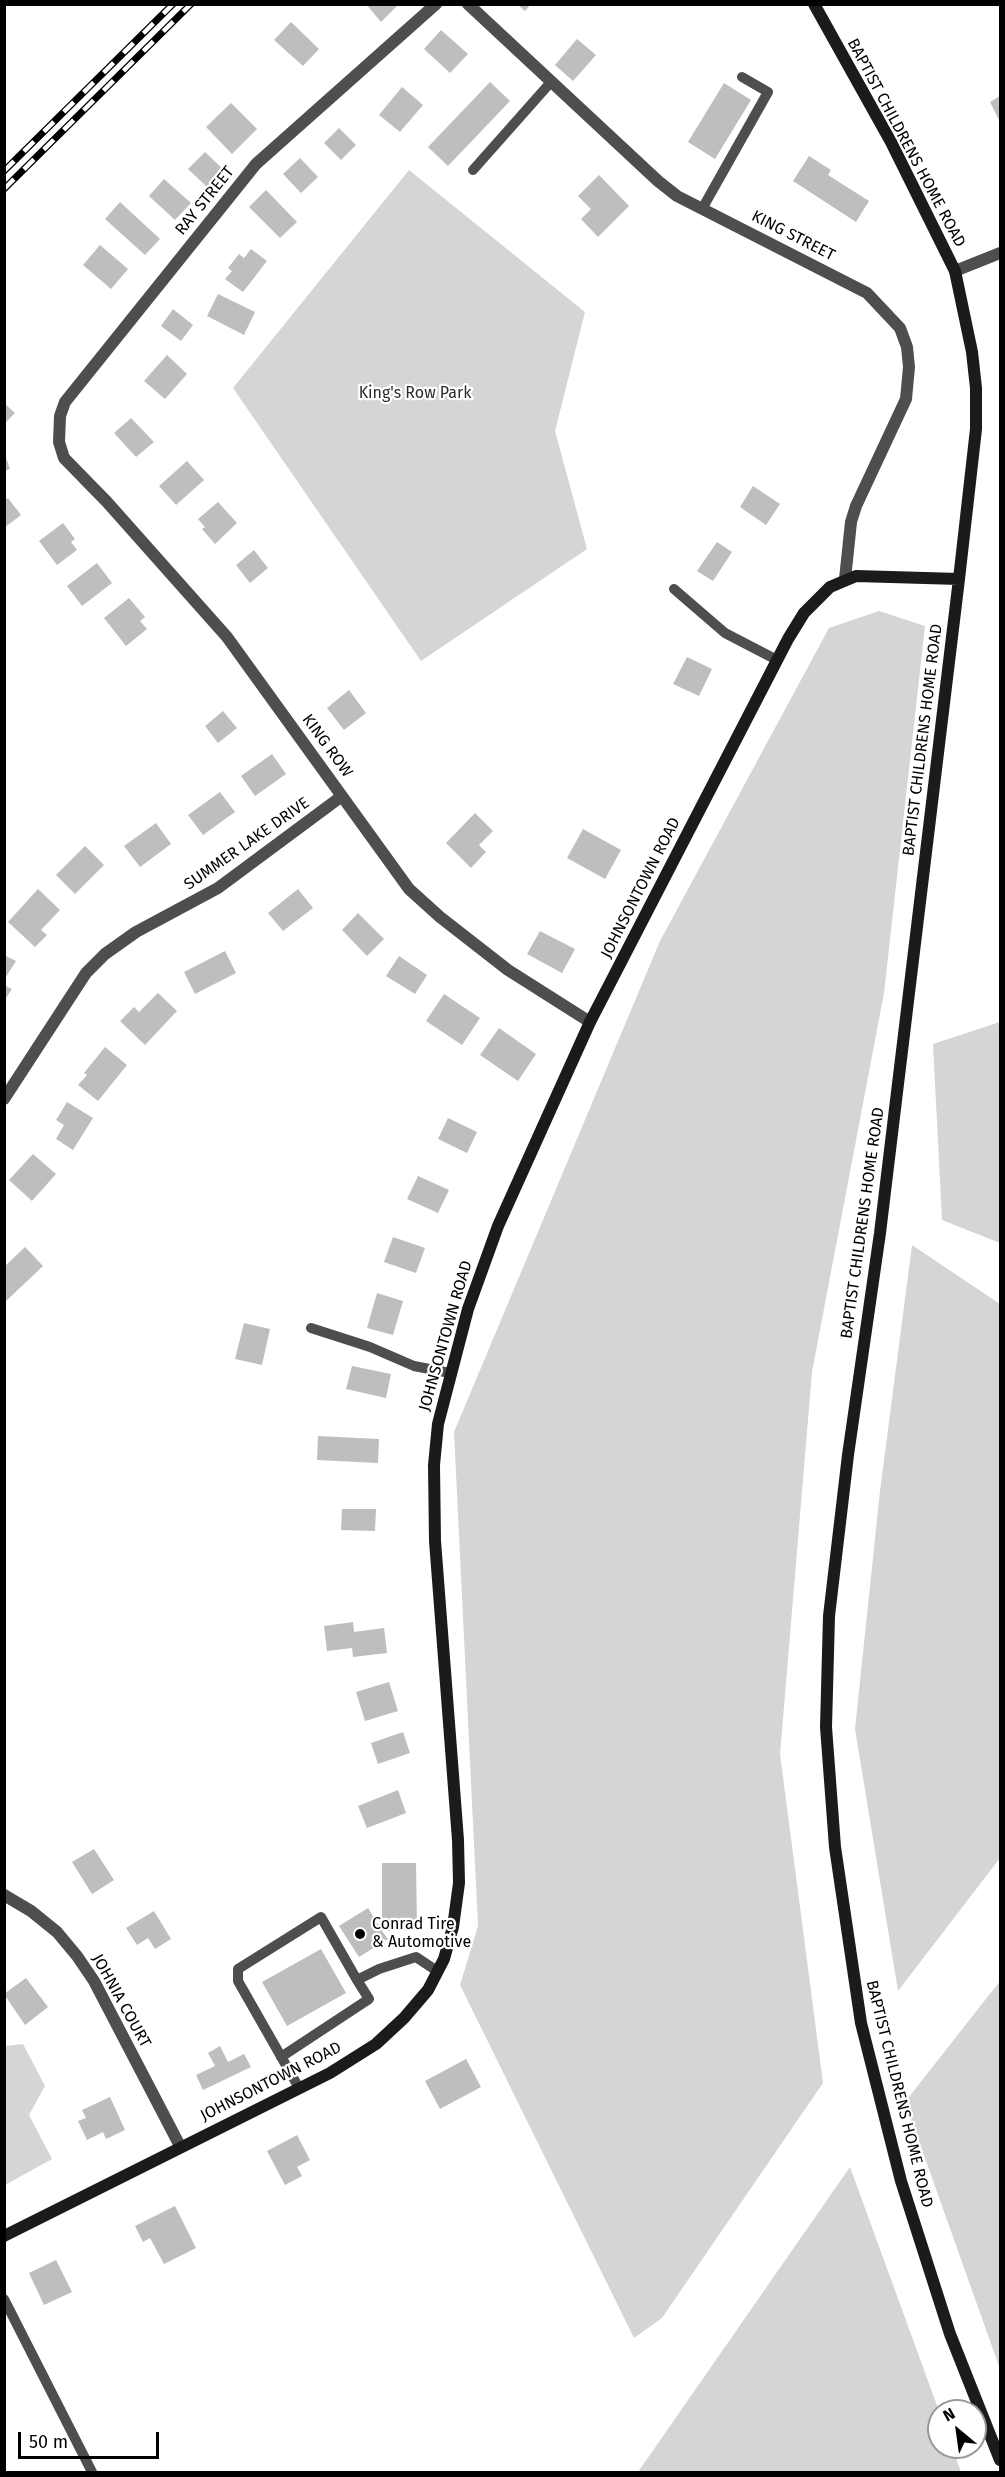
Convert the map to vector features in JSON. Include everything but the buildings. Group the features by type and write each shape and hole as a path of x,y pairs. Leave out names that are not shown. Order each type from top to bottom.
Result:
{"street":[{"name":"RAY STREET","path":"64,458 59,442 59,428 65,402 256,164 436,4"},
{"name":"KING STREET","path":"468,4 658,181 677,196 867,293 900,327 907,347 909,367 906,399 856,506 851,522 845,579"},
{"name":"BAPTIST CHILDRENS HOME ROAD","path":"814,4 891,141 955,272 972,352 976,388 976,429 959,579 881,1221 848,1455 829,1616 826,1727 835,1847 861,2023 901,2181 950,2334 1000,2460"},
{"path":"955,272 1000,253"},
{"name":"KING ROW","path":"64,458 107,501 227,637 409,889 508,970 590,1022"},
{"name":"JOHNSONTOWN ROAD","path":"4,2236 330,2073 376,2044 404,2018 428,1990 453,1927 459,1883 458,1840 435,1541 435,1465 438,1424 468,1309 498,1226 590,1022 777,660 799,622 817,598 845,579 856,576 890,575 959,579"},
{"name":"SUMMER LAKE DRIVE","path":"4,1099 86,973 105,954 136,932 218,888 342,796"},
{"name":"JOHNIA COURT","path":"4,1895 31,1911 57,1932 77,1956 94,1981 180,2146"}],"lane":[{"path":"702,209 768,92 742,77"},
{"path":"473,170 551,82"},
{"path":"674,589 725,633 777,660"},
{"path":"311,1328 370,1347 414,1366 450,1373"},
{"path":"281,2057 369,1999 321,1917 238,1969 238,1981 281,2057 299,2088"},
{"path":"357,1980 379,1969 416,1957 437,1971"},
{"path":"4,2299 92,2472"}],"green space":[{"name":"King's Row Park","path":"409,170 585,312 555,431 587,549 421,661 233,388"},
{"path":"879,611 925,626 884,993 812,1372 780,1754 823,2083 662,2318 634,2338 460,1985 478,1926 454,1432 660,941 829,628"},
{"path":"1000,1022 1000,1243 942,1220 933,1044"},
{"path":"912,1245 1000,1304 1000,1858 898,1991 855,1729 880,1491"},
{"path":"1000,1981 1000,2369 905,2102"},
{"path":"23,2044 45,2086 29,2115 52,2159 5,2185 5,2046"},
{"path":"850,2167 935,2399 927,2399 927,2459 956,2459 961,2472 638,2472"}],"railway":[{"path":"4,171 173,4"},
{"path":"4,189 191,4"}],"place":[{"name":"Conrad Tire & Automotive","path":"360,1934"}]}
